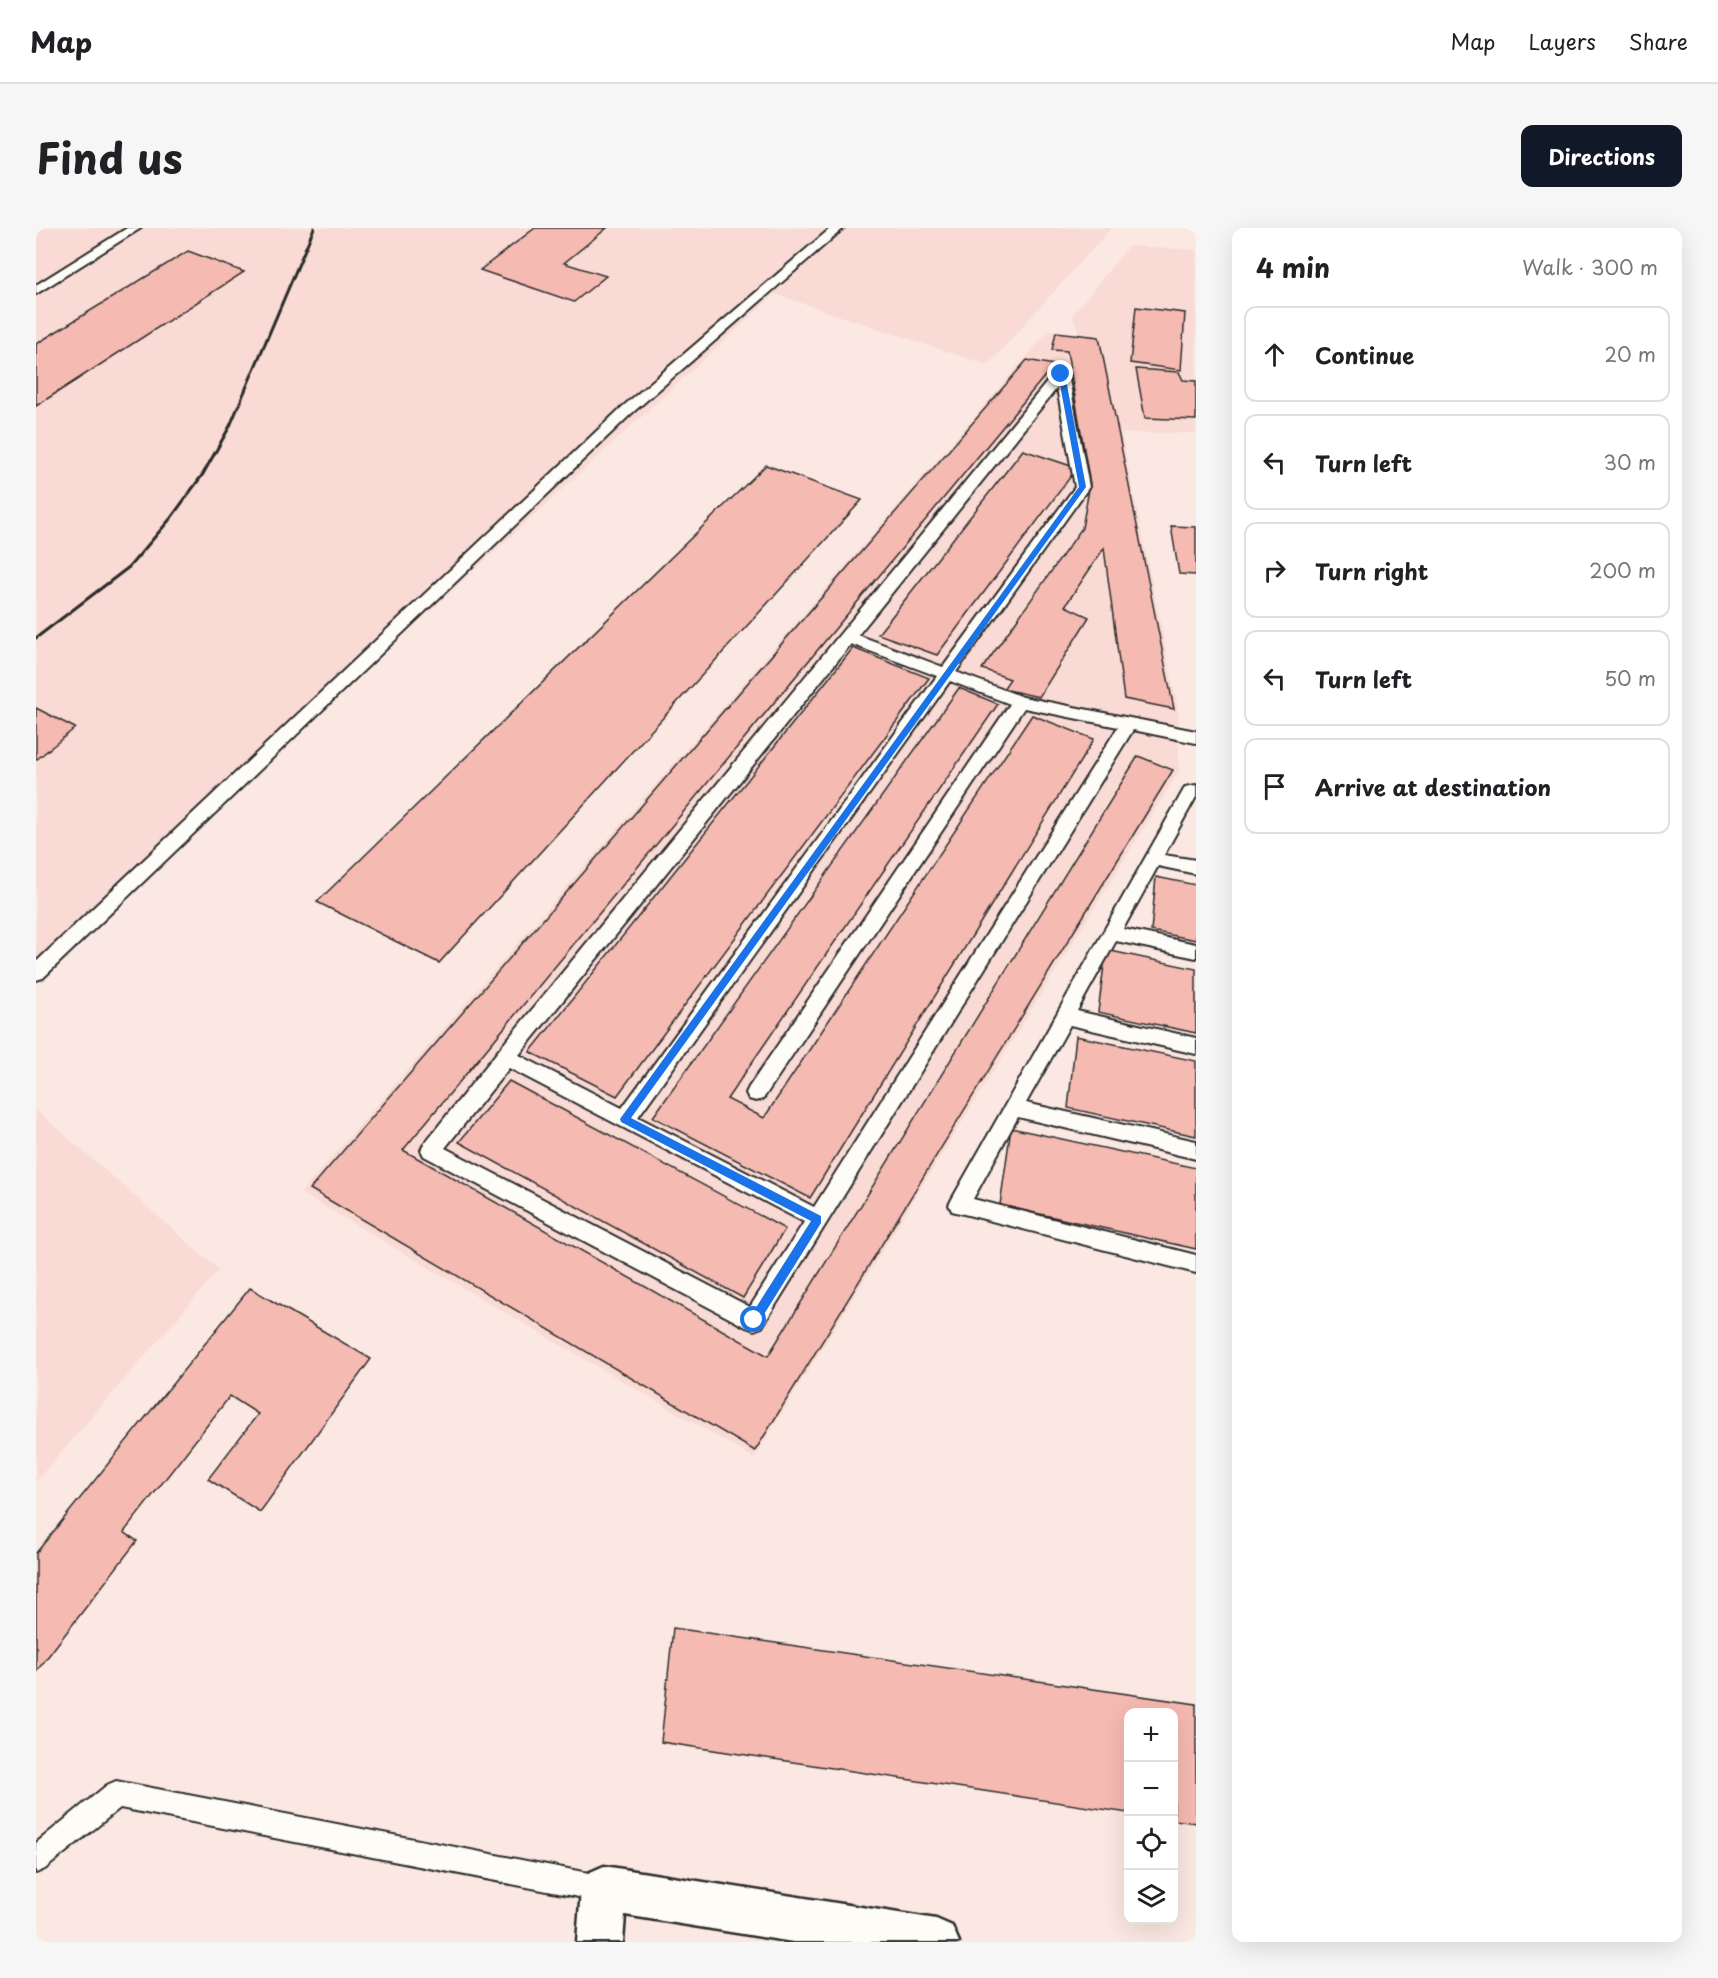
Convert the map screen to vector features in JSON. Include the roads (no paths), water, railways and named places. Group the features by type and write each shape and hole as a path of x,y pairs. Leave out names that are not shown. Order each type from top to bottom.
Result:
{"street":[{"path":"600,1942 604,1889 936,1942"}],"lane":[{"path":"36,290 135,228"},
{"path":"36,973 626,411 838,228"},
{"path":"625,1119 1082,487 1061,374 431,1149 754,1320 1128,724"},
{"path":"848,637 1020,702 1196,737"},
{"path":"756,1093 1020,702"},
{"path":"1196,791 1191,791 959,1205 1196,1264"},
{"path":"1153,859 1196,867"},
{"path":"1111,933 1196,951"},
{"path":"1065,1016 1196,1046"},
{"path":"505,1058 817,1220"},
{"path":"1013,1108 1196,1150"},
{"path":"36,1860 116,1794 604,1889"}],"railway":[{"path":"36,638 129,567 171,518 203,474 230,426 314,228"}]}
